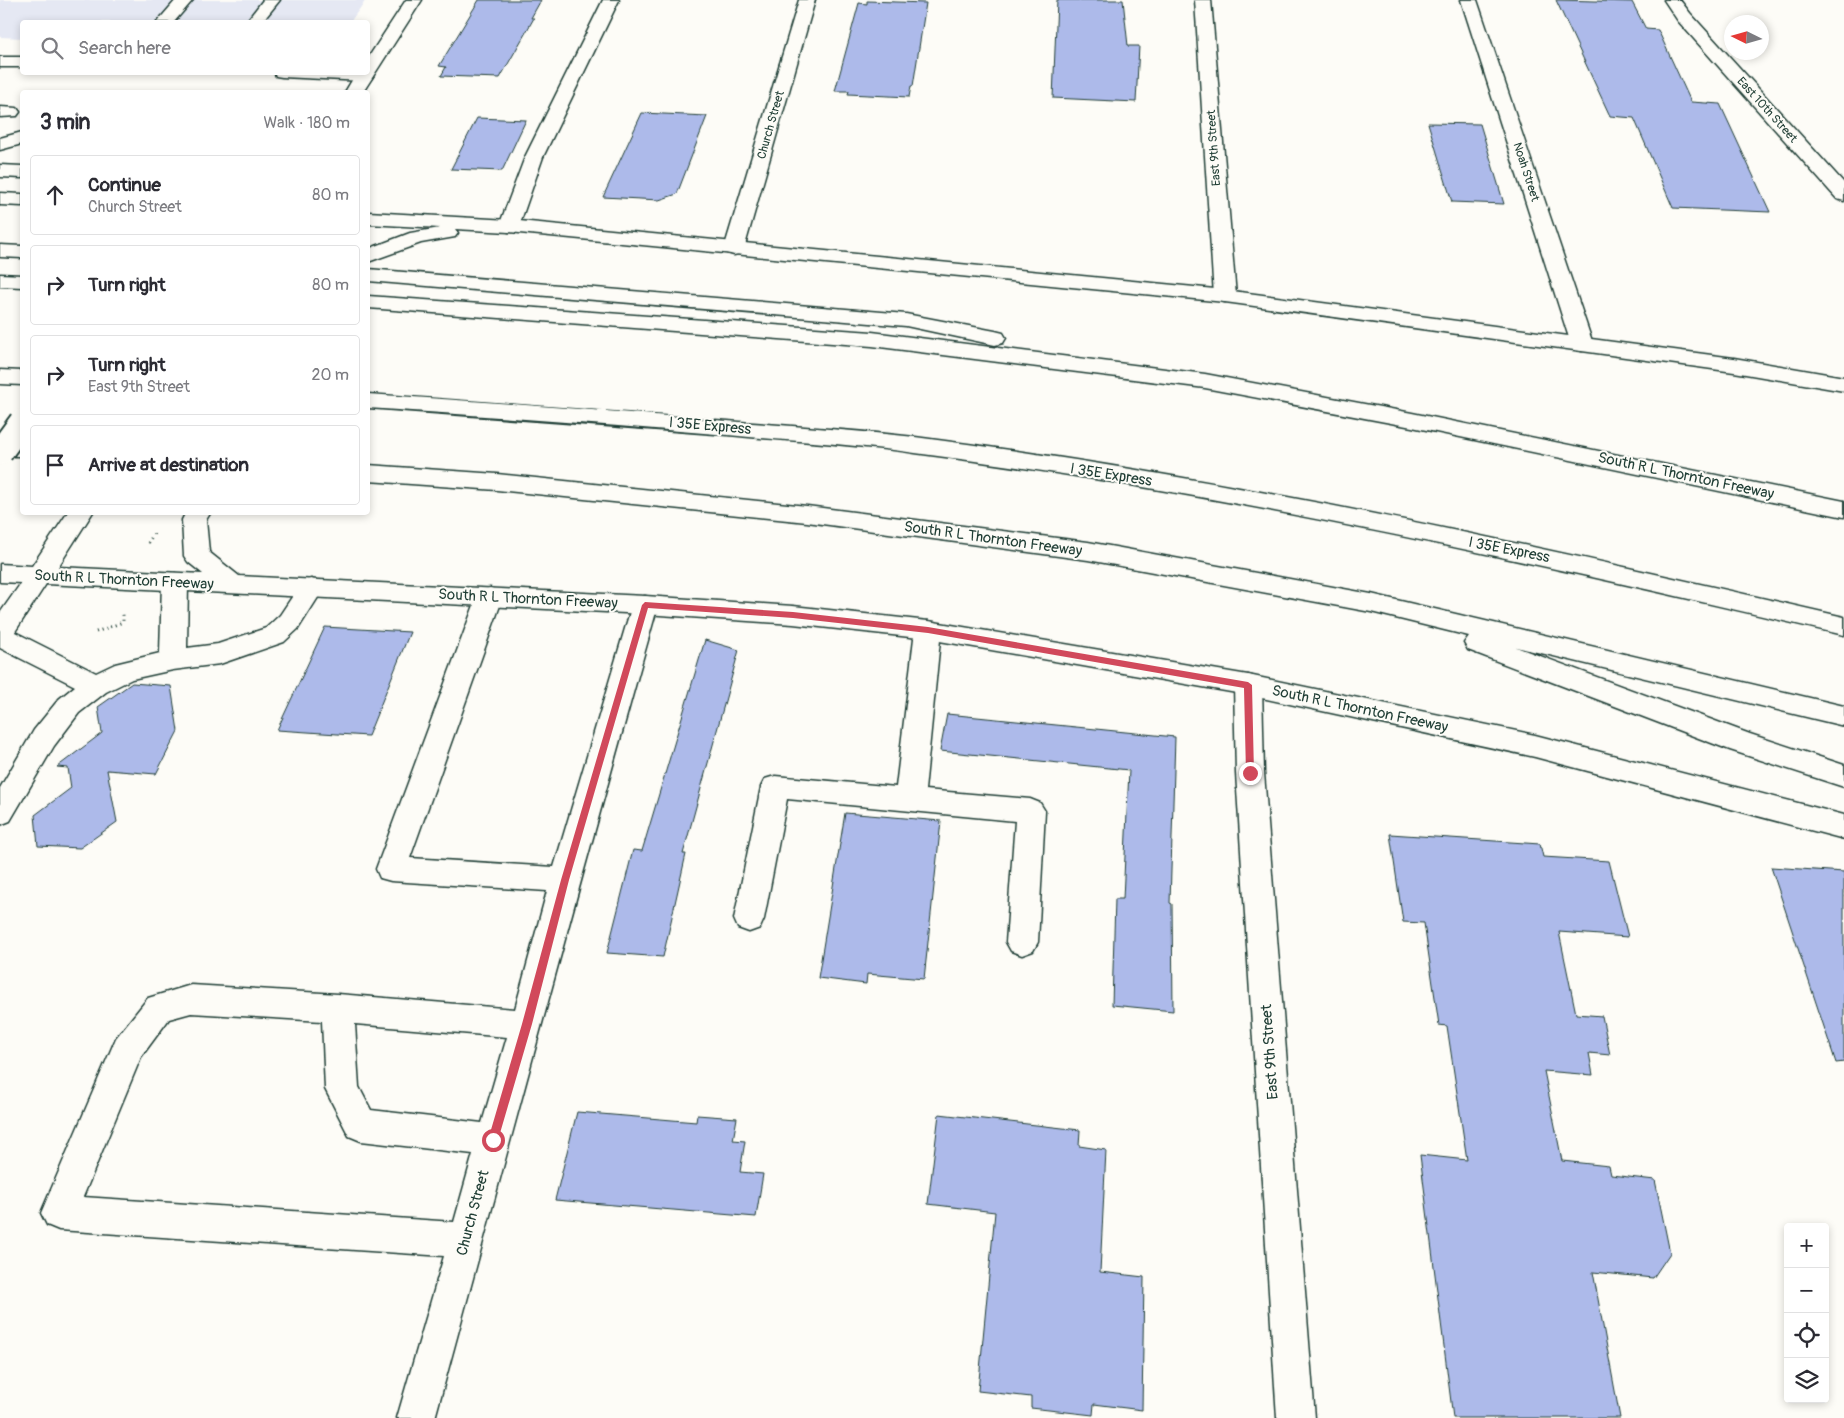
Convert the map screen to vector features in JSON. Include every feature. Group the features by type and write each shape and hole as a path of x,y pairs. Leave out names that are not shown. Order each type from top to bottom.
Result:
{"main road":[{"path":"167,20 185,0"},
{"path":"256,20 272,0"},
{"path":"370,67 414,0"},
{"path":"509,226 534,157 611,0"},
{"name":"Church Street","path":"734,249 807,0"},
{"name":"East 9th Street","path":"1203,0 1225,296"},
{"name":"Noah Street","path":"1469,0 1582,344"},
{"name":"East 10th Street","path":"1672,0 1684,17 1844,195"},
{"path":"0,62 20,62"},
{"path":"355,90 365,75"},
{"path":"0,145 20,139"},
{"path":"0,145 20,147"},
{"path":"0,171 20,172"},
{"path":"0,199 20,200"},
{"path":"370,218 509,226 1225,296 1734,365 1844,384"},
{"path":"370,255 417,237 509,226"},
{"path":"0,251 20,252"},
{"path":"370,275 906,320 1205,381"},
{"path":"0,280 20,280"},
{"name":"South R L Thornton Freeway","path":"370,302 872,339 1205,381 1422,422 1844,509"},
{"path":"0,377 20,378"},
{"name":"I 35E Express","path":"370,401 558,413 912,444 1104,473 1303,509 1575,564 1844,626"},
{"path":"0,450 20,425"},
{"path":"0,450 20,449"},
{"name":"South R L Thornton Freeway","path":"370,473 497,482 826,516 1088,551 1370,603 1844,716"},
{"path":"79,515 0,635 96,685"},
{"path":"196,516 197,556 234,585"},
{"name":"South R L Thornton Freeway","path":"0,573 645,605 793,615 928,630 1248,685 1535,746 1844,827"},
{"path":"173,660 175,582"},
{"path":"0,813 44,738 69,706 96,685 125,672 173,660 220,654 275,635 288,622 311,588"},
{"path":"490,597 390,869 565,880"},
{"path":"1370,603 1740,742 1844,776"},
{"name":"Church Street","path":"416,1418 527,1024 565,880 645,605"},
{"path":"909,800 928,630"},
{"name":"East 9th Street","path":"1248,685 1250,773 1296,1418"},
{"path":"749,919 775,787 1030,811 1022,942"},
{"path":"465,1240 59,1213 128,1048 159,1008 190,999 338,1008 527,1024"},
{"path":"338,1008 342,1090 361,1124 493,1140"}],"path":[{"path":"96,632 123,622 123,610"}],"shaded area":[{"path":"0,0 366,0 351,20 20,20 20,38 0,37"}],"building":[{"path":"479,0 541,0 531,18 534,18 500,78 441,76 446,67 439,66"},
{"path":"1057,0 1123,0 1128,46 1139,46 1136,102 1053,98"},
{"path":"1556,0 1632,2 1646,29 1658,30 1691,102 1720,104 1770,212 1673,208 1634,118 1610,116"},
{"path":"867,1 926,3 913,86 911,86 909,97 848,94 849,91 835,91 859,3 867,4"},
{"path":"642,113 707,116 677,194 659,200 603,197"},
{"path":"477,118 526,120 502,171 451,169"},
{"path":"1428,123 1480,124 1504,204 1452,202"},
{"path":"325,627 410,632 368,736 277,730"},
{"path":"705,640 739,650 683,854 686,854 663,957 607,953 633,850 642,851"},
{"path":"132,683 171,686 178,731 156,774 107,770 117,822 80,848 38,846 35,815 71,788 68,768 57,767 102,733 98,707"},
{"path":"947,714 1175,737 1170,903 1172,904 1173,1011 1112,1005 1115,899 1123,899 1129,770 940,751"},
{"path":"845,813 941,821 924,979 867,974 866,984 818,978"},
{"path":"1390,834 1540,844 1543,857 1609,861 1628,937 1559,932 1576,1014 1602,1016 1610,1055 1589,1053 1593,1075 1544,1071 1562,1161 1609,1166 1611,1175 1655,1180 1670,1253 1653,1278 1593,1272 1620,1418 1453,1418 1420,1155 1467,1160 1447,1026 1439,1025 1424,923 1403,922"},
{"path":"1771,867 1844,872 1844,1062 1836,1063"},
{"path":"577,1112 696,1122 697,1115 737,1118 733,1140 745,1141 740,1172 763,1174 756,1217 555,1200"},
{"path":"939,1114 1080,1130 1079,1146 1106,1150 1100,1272 1144,1277 1142,1410 1094,1404 1093,1415 1031,1408 1031,1397 978,1391 995,1212 928,1204"}],"route":[{"path":"493,1140 527,1024 565,880 645,605 793,615 928,630 1248,685 1250,773"}]}
